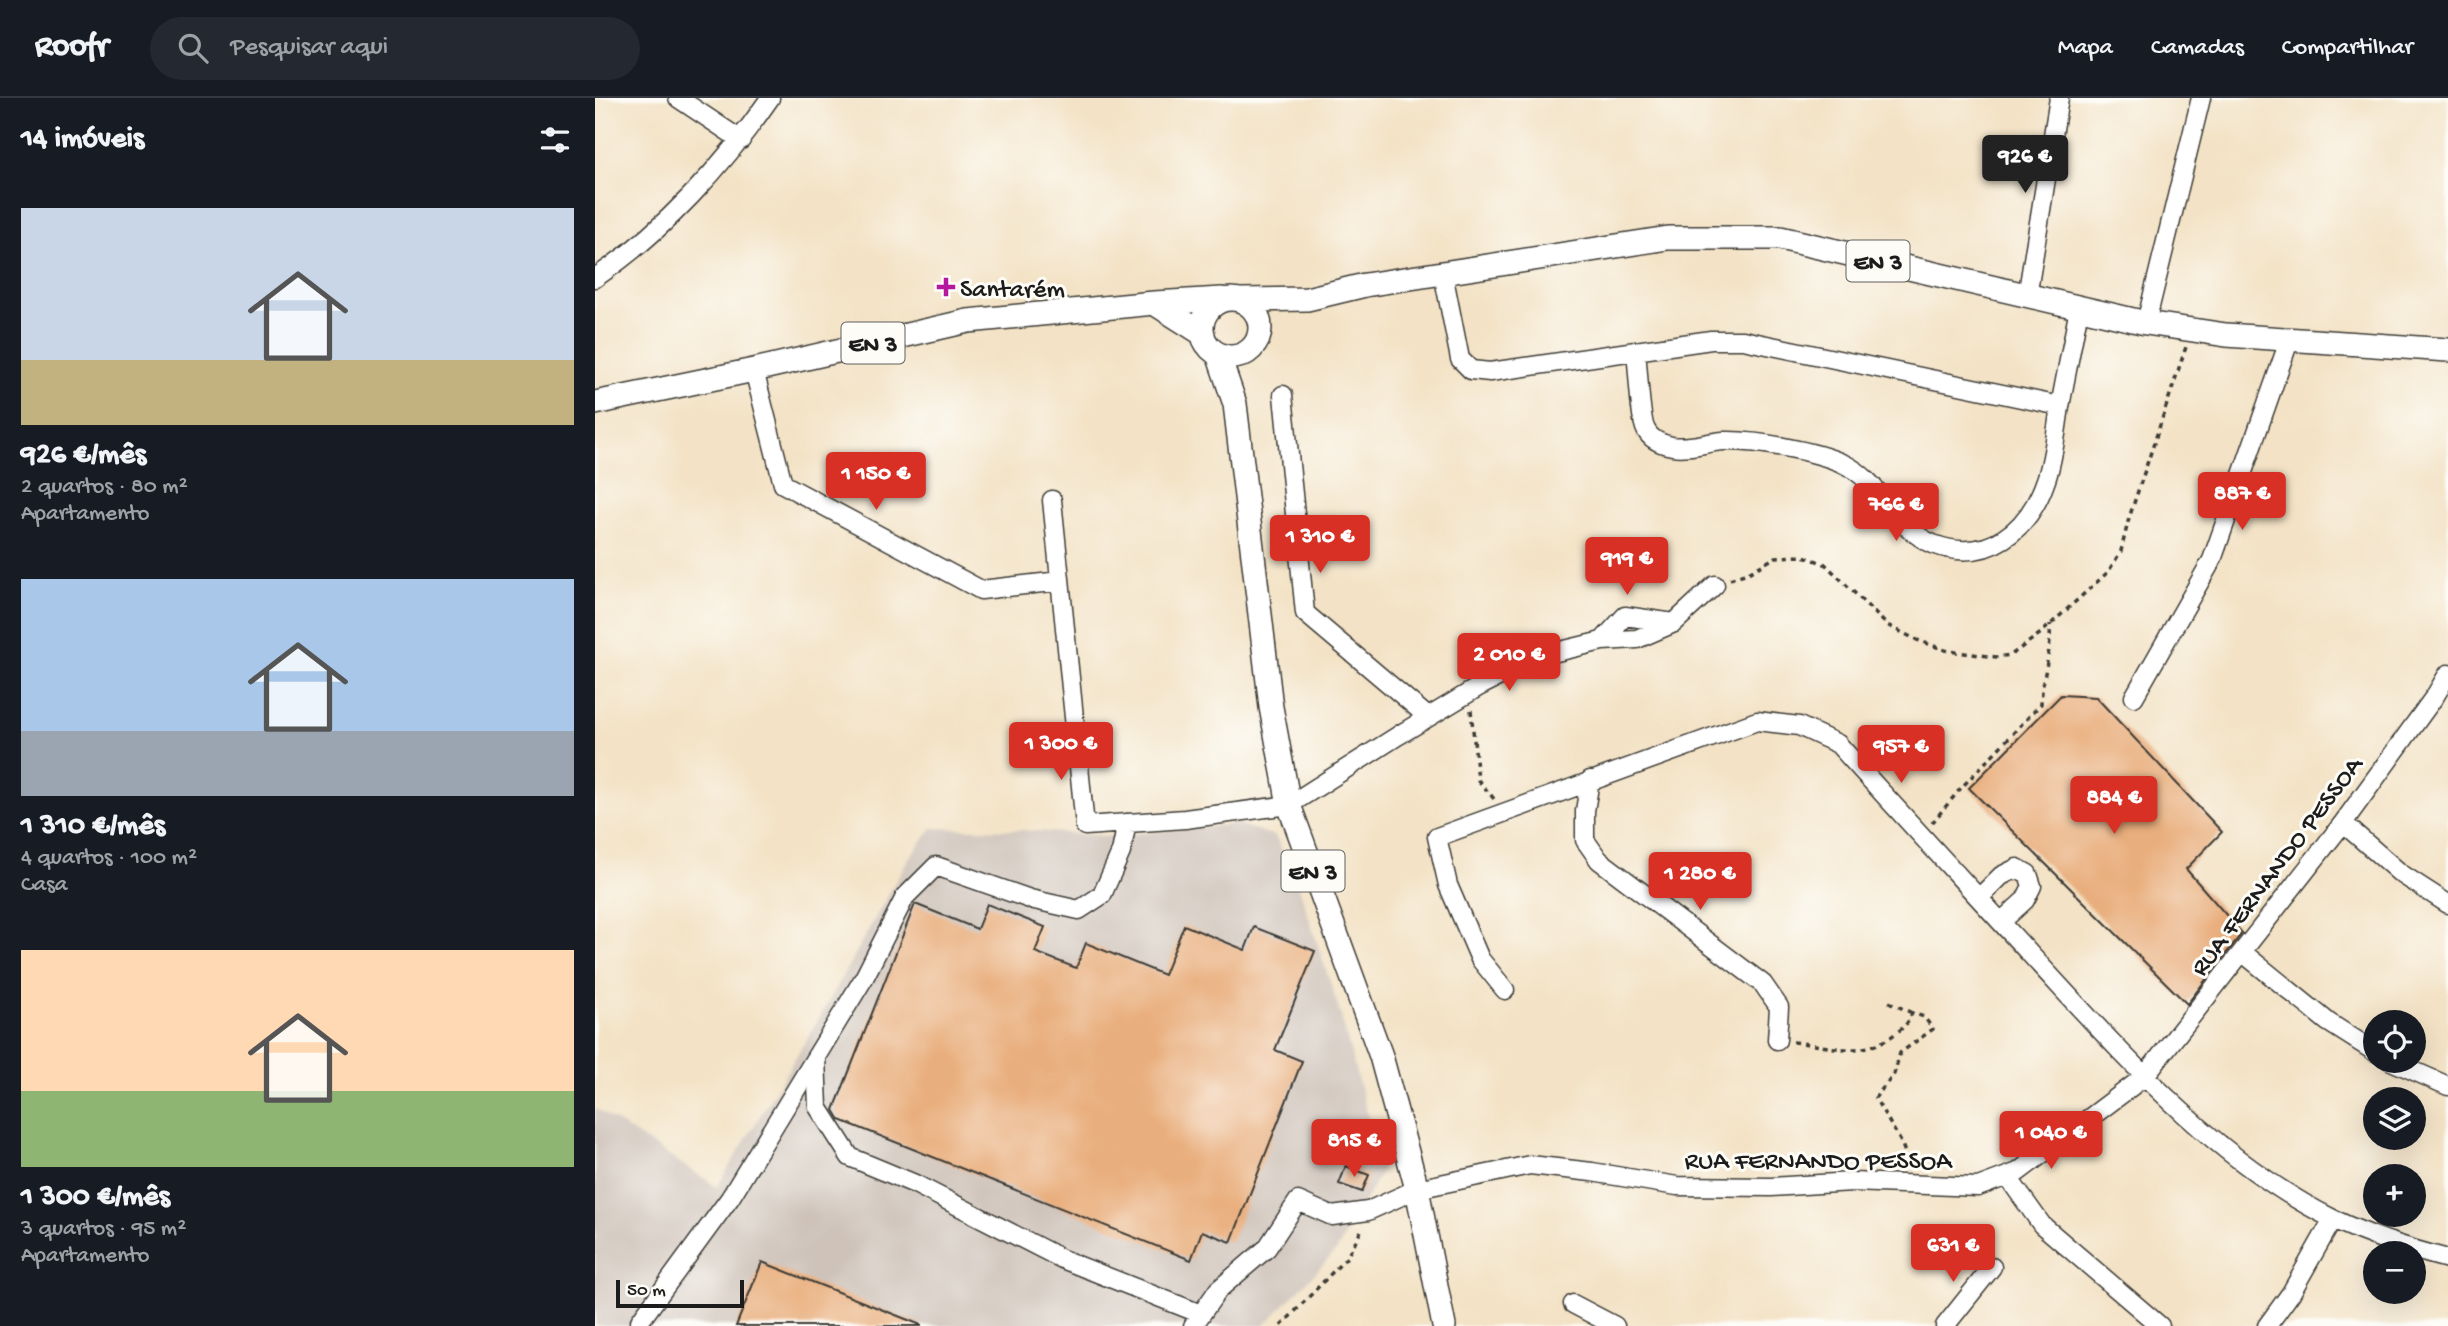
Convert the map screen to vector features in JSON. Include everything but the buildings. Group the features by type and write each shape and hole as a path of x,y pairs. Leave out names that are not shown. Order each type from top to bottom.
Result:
{"main road":[{"name":"EN 3","path":"595,403 968,321 1154,303 1307,299 1365,285 1668,238 1780,238 2027,297 2191,330 2289,341 2448,350"},
{"name":"EN 3","path":"1154,303 1203,334 1211,349 1218,354 1235,357 1307,299"},
{"path":"1203,334 1202,326 1208,309 1232,300 1256,311 1256,340"},
{"name":"EN 3","path":"1235,404 1256,340"},
{"name":"EN 3","path":"1218,354 1235,404 1271,707 1289,805 1381,1056 1417,1189 1444,1326"}],"street":[{"path":"678,98 741,140"},
{"path":"595,278 636,246 683,203 741,140 770,98"},
{"path":"2027,297 2059,98"},
{"path":"2146,323 2201,98"},
{"path":"1443,273 1460,359 1471,370 1490,372 1711,340 1743,340 2060,406"},
{"path":"1636,351 1645,429 1655,441 1674,446 1725,441 1756,443 1811,453 1845,464 1874,486 1913,534 1934,544 1962,551 1993,546 2014,532 2033,511 2047,478 2080,308"},
{"path":"2134,697 2212,560 2289,341"},
{"path":"754,370 783,484 981,590 1060,581"},
{"path":"1283,395 1305,613 1428,717"},
{"path":"1052,500 1085,826 1185,819 1289,805 1465,695 1540,656 1602,640 1637,639 1674,624 1715,585"},
{"name":"RUA FERNANDO PESSOA","path":"1197,1320 1218,1290 1267,1248 1298,1201 1332,1216 1368,1211 1417,1189 1530,1165 1677,1186 1771,1187 1852,1182 1978,1187 2018,1172 2144,1077 2441,701 2448,674"},
{"path":"1505,990 1480,959 1448,885 1437,837 1757,721 1800,726 1838,744 2144,1077 2217,1141 2271,1182 2333,1219 2409,1249 2448,1259"},
{"path":"1590,780 1584,811 1585,840 1599,860 1763,984 1779,1007 1777,1040"},
{"path":"640,1326 640,1321 730,1198 864,978 905,897 936,866 1030,899 1079,910 1102,895 1121,852 1127,823"},
{"path":"2343,823 2400,873 2448,904"},
{"path":"1979,898 2001,876 2017,868 2028,874 2032,886 2025,900 2001,922"},
{"path":"2242,952 2328,1022 2363,1044"},
{"path":"815,1056 818,1107 850,1157 915,1184 1062,1258 1197,1320"},
{"path":"2418,1073 2448,1086"},
{"path":"2007,1176 2042,1225 2160,1326"},
{"path":"2267,1326 2291,1293 2333,1219"},
{"path":"1944,1326 1992,1267"},
{"path":"1573,1304 1615,1326"}],"path":[{"path":"1715,585 1750,572 1776,557 1804,556 1825,564 1887,625 1917,640 1948,651 1996,657 2011,655 2026,646 2108,572 2121,551 2129,518 2191,330"},
{"path":"1921,835 1961,788 2041,704 2042,685 2050,651 2050,624"},
{"path":"1465,695 1473,715 1478,780 1506,811"},
{"path":"1889,1002 1924,1017 1933,1029 1899,1053 1893,1074 1875,1098 1901,1142 1907,1158 1931,1185"},
{"path":"1777,1040 1845,1049 1867,1049 1883,1043 1909,1023 1912,1013"},
{"path":"1281,1326 1347,1257 1366,1222"}],"shaded area":[{"path":"1237,824 1275,836 1296,878 1341,1016 1382,1170 1337,1250 1264,1326 595,1326 595,1108 717,1187 817,1022 908,859 932,828 1109,836"}],"place":[{"name":"Santarém","path":"946,287"}]}
